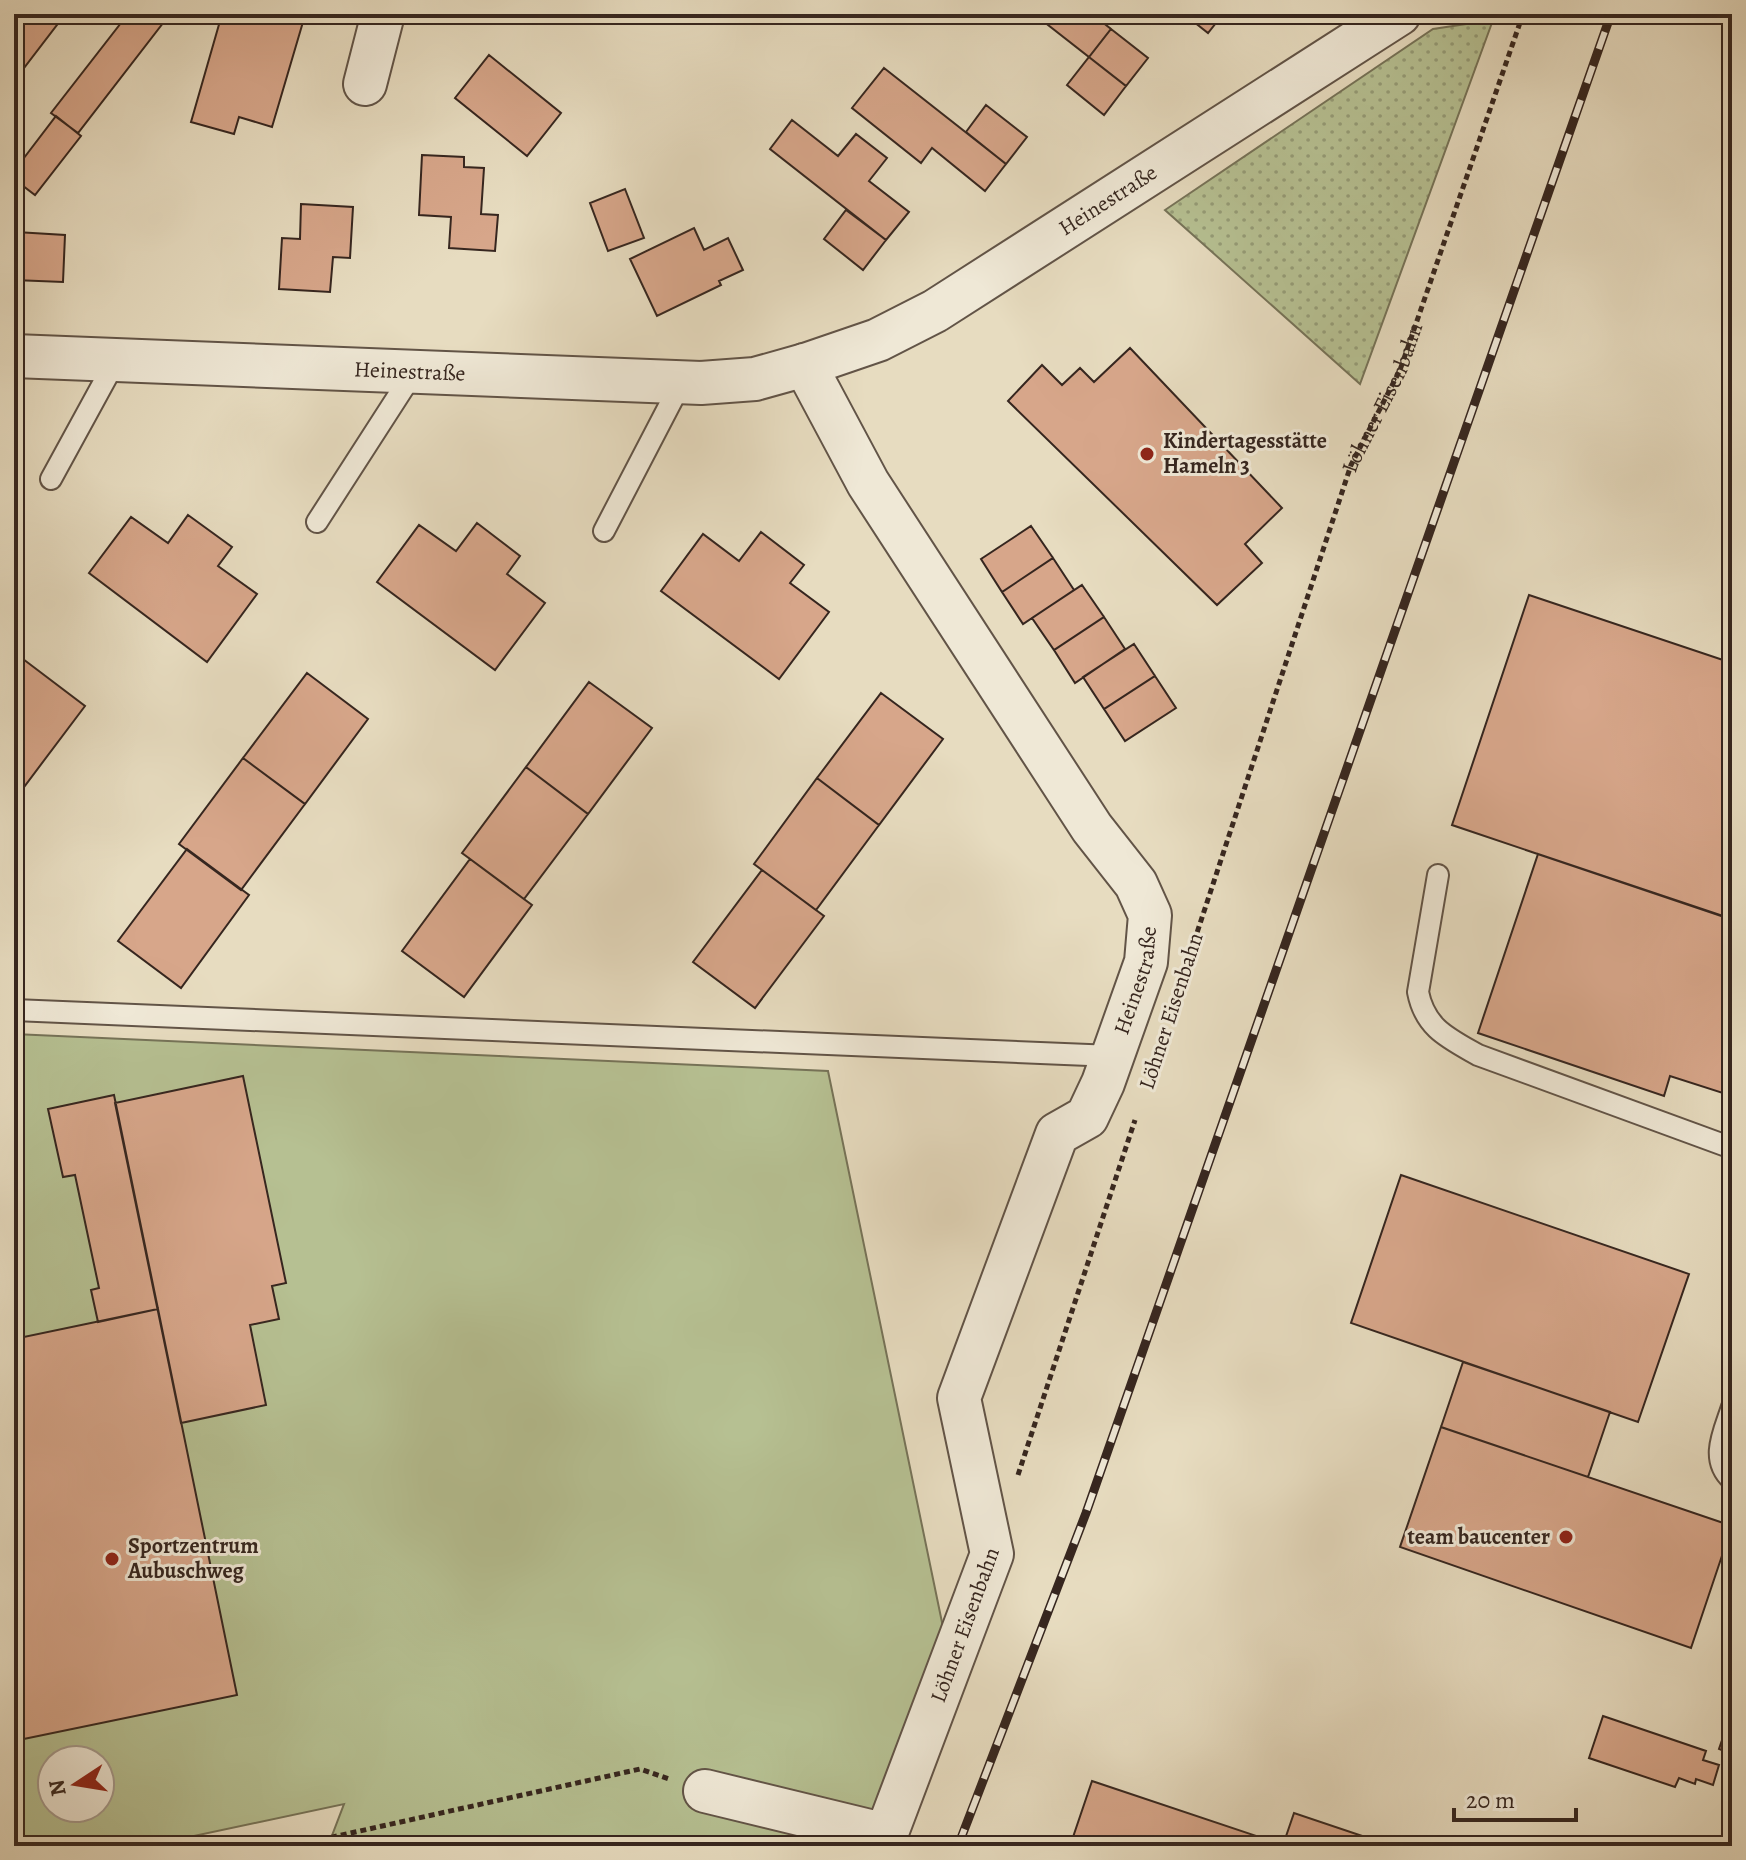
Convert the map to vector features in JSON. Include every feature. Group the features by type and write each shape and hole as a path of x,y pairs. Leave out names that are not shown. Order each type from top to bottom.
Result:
{"street":[{"path":"365,84 383,14"},
{"name":"Heinestraße","path":"14,356 681,383 755,379 878,340 935,311 1399,14"},
{"name":"Heinestraße","path":"805,365 868,483 1092,828 1136,884 1150,915 1146,962 1113,1056 1087,1117 1057,1134 959,1398 992,1554"},
{"name":"Löhner Eisenbahn","path":"705,1791 886,1835 992,1554"}],"lane":[{"path":"51,479 116,360"},
{"path":"317,522 413,373"},
{"path":"604,531 681,383"},
{"path":"1438,875 1418,992 1422,1011 1441,1034 1478,1055 1732,1148"},
{"path":"14,1010 1113,1056"},
{"path":"1732,1407 1718,1450 1724,1472 1732,1480"}],"path":[{"name":"Löhner Eisenbahn","path":"1186,964 1351,465 1400,370 1523,14"},
{"name":"Löhner Eisenbahn","path":"1017,1479 1137,1116"},
{"path":"292,1846 640,1769 705,1791"}],"green space":[{"path":"1493,20 1360,384 1165,210 1433,29"},
{"path":"14,1034 828,1071 944,1632 873,1846 328,1846 344,1804 147,1846 23,1846 14,1810"}],"building":[{"path":"14,14 60,14 63,17 14,81"},
{"path":"128,14 170,14 78,133 51,113"},
{"path":"222,14 275,14 303,22 272,127 239,117 234,134 191,122"},
{"path":"1034,14 1092,14 1111,29 1089,57"},
{"path":"1184,14 1223,14 1208,33"},
{"path":"1111,29 1148,58 1126,86 1089,57"},
{"path":"489,55 561,113 527,156 455,98"},
{"path":"1089,57 1126,86 1104,115 1067,85"},
{"path":"884,68 1006,164 985,191 932,148 921,163 852,108"},
{"path":"986,105 1027,137 1006,164 966,132"},
{"path":"56,116 81,136 35,195 14,179 14,171"},
{"path":"792,120 838,156 856,134 887,158 869,181 909,212 886,240 770,149"},
{"path":"422,155 464,157 464,167 484,168 481,214 498,215 495,251 449,248 451,217 419,215"},
{"path":"625,189 644,238 608,251 590,203"},
{"path":"301,204 353,207 350,258 333,257 330,292 279,289 282,238 300,239"},
{"path":"846,210 886,240 863,270 824,239"},
{"path":"694,228 704,250 728,238 743,270 719,281 721,285 657,316 630,259"},
{"path":"16,232 65,235 63,282 14,280"},
{"name":"Kindertagesstätte Hameln 3","path":"1130,348 1282,508 1245,544 1262,563 1217,605 1008,401 1042,365 1062,385 1080,368 1094,382"},
{"path":"188,515 232,547 218,566 257,594 207,662 89,573 131,517 168,543"},
{"path":"477,523 520,556 507,574 545,603 495,670 377,582 419,525 456,551"},
{"path":"1031,526 1053,558 1002,592 981,559"},
{"path":"761,532 804,565 790,583 829,612 779,679 661,591 703,534 739,561"},
{"path":"1053,558 1074,590 1023,624 1002,592"},
{"path":"1082,585 1104,617 1054,650 1032,618"},
{"path":"1529,595 1732,663 1732,892 1724,917 1452,825"},
{"path":"1104,617 1125,649 1075,683 1054,650"},
{"path":"1134,644 1155,676 1104,709 1083,677"},
{"path":"23,659 85,706 21,791 14,786 14,672"},
{"path":"307,673 368,719 305,804 243,758"},
{"path":"1155,676 1176,708 1125,741 1104,709"},
{"path":"589,682 652,728 588,814 526,767"},
{"path":"881,693 943,739 879,825 817,778"},
{"path":"243,758 305,804 241,890 179,844"},
{"path":"526,767 588,814 524,899 462,853"},
{"path":"817,778 879,825 816,910 754,864"},
{"path":"187,849 249,895 181,988 118,941"},
{"path":"1538,854 1732,919 1732,1096 1670,1076 1664,1096 1478,1033"},
{"path":"470,859 532,905 464,997 402,951"},
{"path":"762,870 824,916 755,1008 693,962"},
{"path":"243,1076 286,1283 272,1286 279,1319 250,1325 266,1405 181,1423 115,1103"},
{"path":"114,1095 158,1309 98,1322 91,1290 99,1288 75,1175 63,1177 48,1109"},
{"path":"1401,1175 1689,1274 1638,1422 1351,1323"},
{"name":"Sportzentrum Aubuschweg","path":"158,1309 237,1695 14,1741 14,1339"},
{"path":"1463,1362 1610,1412 1588,1477 1441,1427"},
{"name":"team baucenter","path":"1441,1427 1732,1526 1691,1648 1400,1547"},
{"path":"1732,1711 1732,1754 1719,1749"},
{"path":"1603,1716 1706,1751 1703,1760 1719,1765 1713,1785 1696,1779 1695,1784 1679,1778 1675,1787 1589,1758"},
{"path":"1092,1781 1283,1845 1294,1813 1392,1846 1070,1846"}],"railway":[{"path":"958,1846 1086,1513 1611,14"}],"place":[{"name":"Kindertagesstätte Hameln 3","path":"1147,454"},
{"name":"team baucenter","path":"1566,1537"},
{"name":"Sportzentrum Aubuschweg","path":"112,1559"}]}
